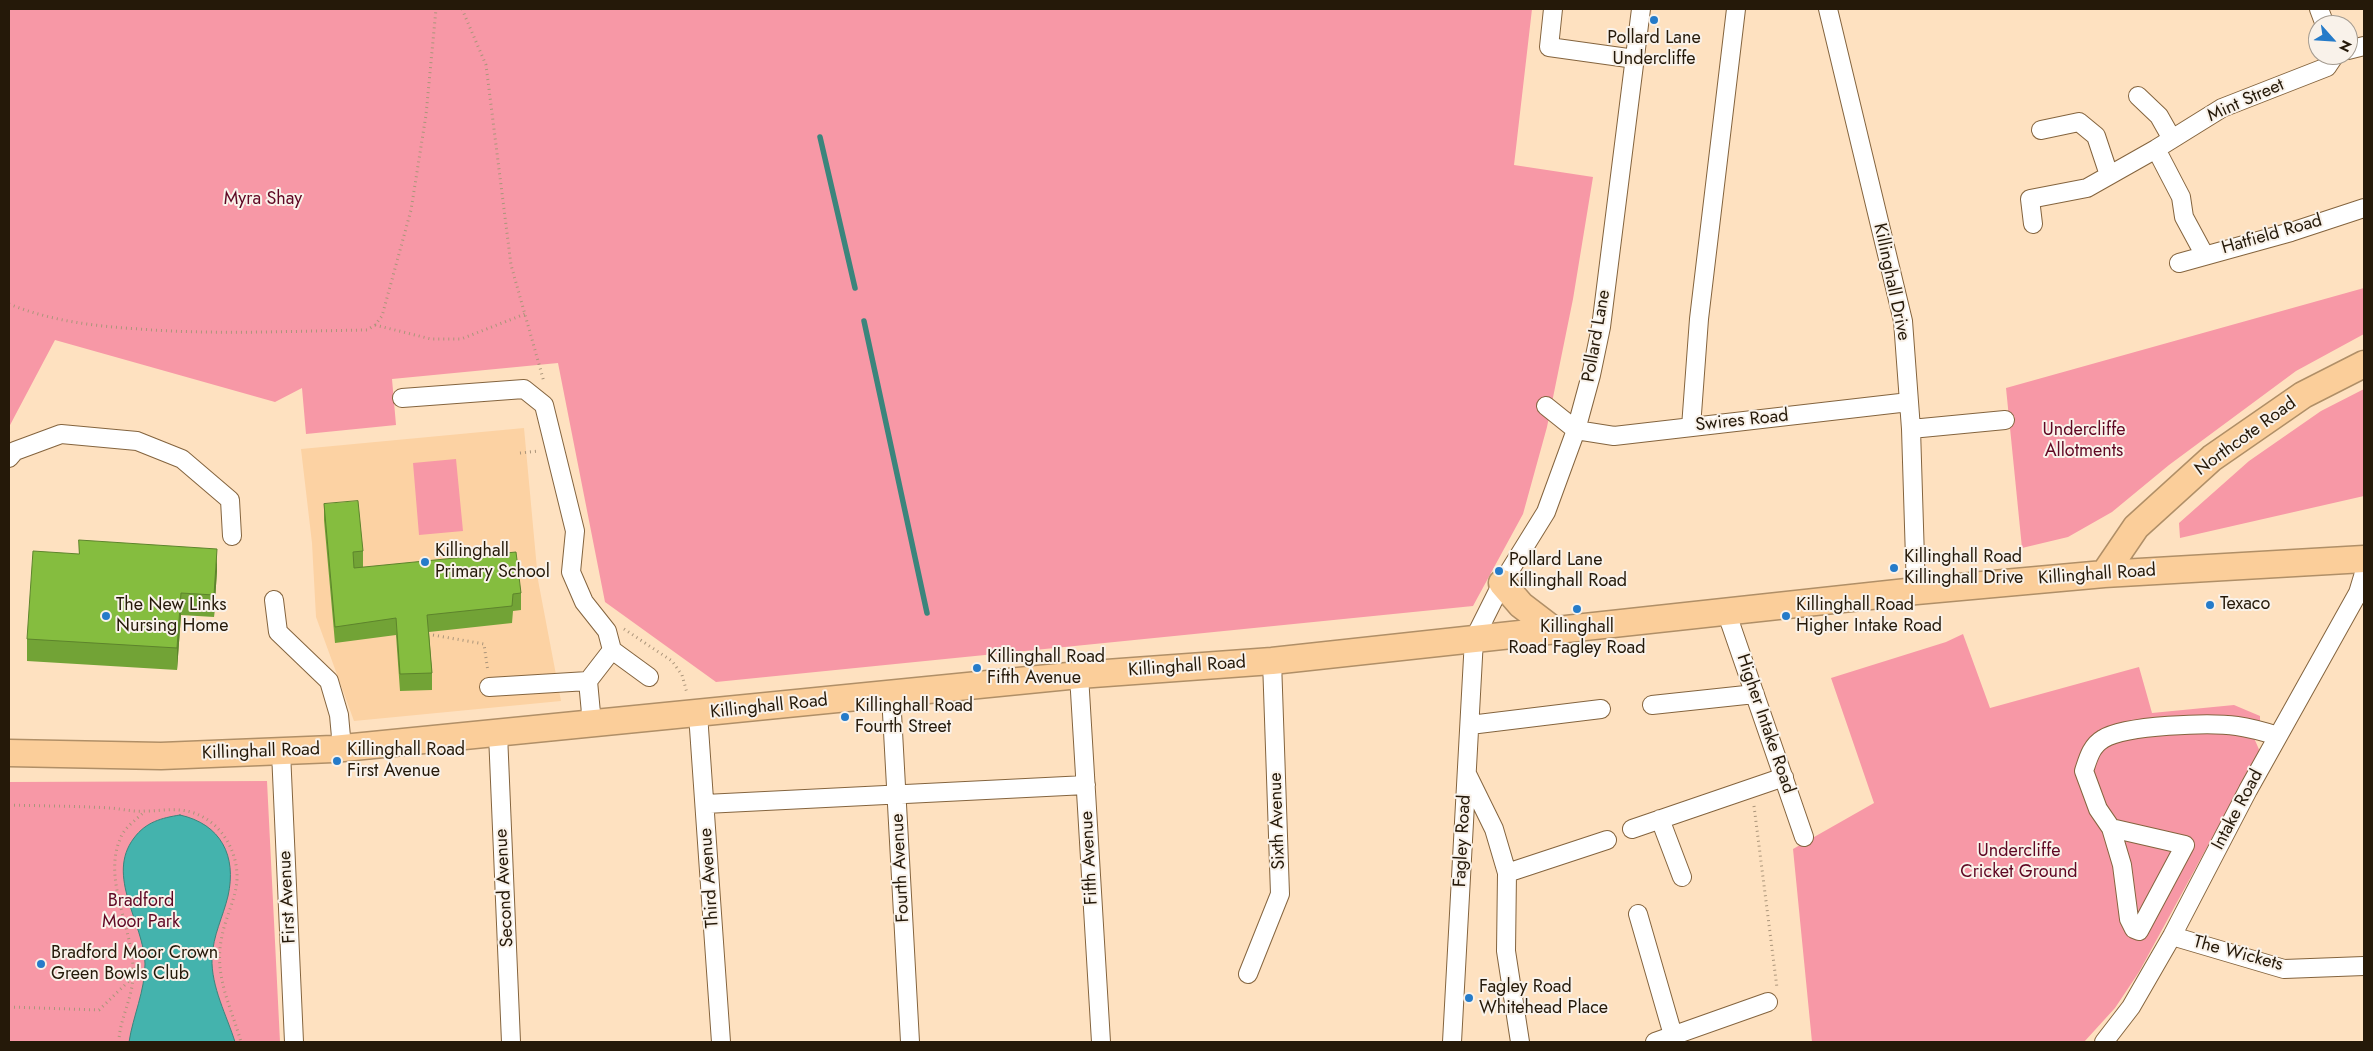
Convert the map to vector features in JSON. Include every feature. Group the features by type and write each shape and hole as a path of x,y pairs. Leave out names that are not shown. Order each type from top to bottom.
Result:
{"highway":[{"name":"Northcote Road","path":"2104,574 2136,527 2212,458 2303,395 2364,364"},
{"name":"Killinghall Road","path":"9,753 161,756 342,748 1079,675 1272,661 1555,632 1726,611 1916,591 2104,574 2364,559"},
{"path":"1502,583 1521,605 1555,632"}],"street":[{"path":"1553,9 1549,47 1635,59"},
{"name":"Pollard Lane","path":"1474,639 1502,583 1546,512 1576,430 1591,375 1601,327 1641,9"},
{"path":"1691,427 1699,319 1736,9"},
{"name":"Killinghall Drive","path":"1828,9 1903,322 1912,429 1916,591"},
{"name":"Mint Street","path":"2034,224 2030,199 2087,188 2156,149 2222,108 2328,65"},
{"path":"2138,96 2159,116 2172,139"},
{"path":"2041,130 2079,122 2096,136 2109,175"},
{"path":"2156,149 2181,197 2184,217 2204,254"},
{"name":"Hatfield Road","path":"2179,263 2204,254 2291,232 2364,208"},
{"path":"402,398 524,389 544,405 575,531 571,572 584,602 607,630 612,650 649,677"},
{"name":"Swires Road","path":"1576,430 1614,436 1909,402"},
{"path":"1546,406 1576,430"},
{"path":"1912,429 2005,420"},
{"path":"9,458 15,451 62,434 137,441 182,459 230,500 232,536"},
{"name":"Intake Road","path":"2104,1042 2131,1007 2172,936 2278,736 2358,593 2364,574"},
{"path":"274,600 278,632 329,681 339,715 342,748"},
{"name":"Higher Intake Road","path":"1726,611 1804,837"},
{"name":"Fagley Road","path":"1452,1042 1474,639"},
{"path":"592,724 588,681 612,650"},
{"name":"Sixth Avenue","path":"1248,974 1280,894 1272,661"},
{"name":"Fifth Avenue","path":"1079,675 1101,1042"},
{"path":"489,687 588,681"},
{"path":"1652,705 1755,694"},
{"name":"Fourth Avenue","path":"891,695 910,1042"},
{"path":"1470,725 1601,709"},
{"name":"Third Avenue","path":"696,714 705,804 721,1042"},
{"path":"2110,828 2185,845 2139,931 2134,928 2129,919 2122,865 2110,828 2098,809 2084,771 2091,750 2103,739 2120,732 2212,724 2249,728 2278,736"},
{"name":"Second Avenue","path":"498,734 512,1042"},
{"name":"First Avenue","path":"281,752 294,1042"},
{"path":"1467,774 1494,829 1506,872 1506,951 1520,1042"},
{"path":"1632,829 1784,777"},
{"path":"705,804 1086,785"},
{"path":"1660,819 1682,877"},
{"path":"1506,872 1607,840"},
{"path":"1638,914 1674,1039"},
{"name":"The Wickets","path":"2172,936 2284,969 2364,966"},
{"path":"1655,1042 1674,1039 1768,1002"}],"path":[{"path":"9,304 33,314 82,325 183,332 367,330 375,325 382,316 411,210 426,115 436,9"},
{"path":"462,9 486,65 511,265 546,389"},
{"path":"375,325 431,339 461,339 526,314"},
{"path":"520,453 556,448"},
{"path":"622,627 672,661 682,675 696,714"},
{"path":"1752,788 1777,991 1768,1002"},
{"path":"9,805 112,808 144,812 177,809 201,816 222,832 235,853 238,875 232,905 222,936 219,962 224,995 242,1042"},
{"path":"119,1042 133,977 130,942 117,892 115,862 121,836 144,812"},
{"path":"9,1007 99,1010 133,977"}],"shaded area":[{"name":"Killinghall Primary School","path":"524,428 538,580 561,701 354,721 316,617 312,543 301,449"}],"green space":[{"name":"Myra Shay","path":"9,9 1532,9 1514,165 1593,177 1573,299 1547,427 1523,514 1473,606 716,682 605,602 558,363 392,379 396,425 306,434 302,388 275,402 55,340 9,427"},
{"name":"Undercliffe Allotments","path":"2364,288 2364,334 2296,371 2169,465 2112,512 2068,537 2022,548 2006,388"},
{"path":"2364,389 2364,496 2180,538 2179,523 2249,461 2321,411"},
{"path":"456,459 463,531 419,535 413,463"},
{"name":"Undercliffe Cricket Ground","path":"1963,634 1990,708 2139,667 2152,713 2234,705 2260,716 2260,725 2254,738 2261,754 2212,838 2139,972 2115,1008 2084,1042 1812,1042 1793,849 1874,803 1831,678 1946,642"},
{"name":"Bradford Moor Park","path":"267,781 280,1042 9,1042 9,782"}],"water":[{"path":"180,815 194,819 216,834 228,855 230,881 228,896 214,942 212,969 217,990 235,1042 129,1042 141,994 145,964 139,932 124,884 123,868 126,853 134,838 149,824 160,819"}],"building":[{"path":"358,501 363,551 353,552 354,568 516,552 521,593 513,594 512,606 427,615 432,673 400,674 396,618 335,627 324,504"},
{"name":"The New Links Nursing Home","path":"79,540 217,549 214,595 181,593 177,648 27,639 33,551 79,554"}],"waterway":[{"path":"820,137 855,288"},
{"path":"864,321 927,613"}],"place":[{"name":"Pollard Lane Undercliffe","path":"1654,20"},
{"name":"Killinghall Primary School","path":"425,562"},
{"name":"Killinghall Road Killinghall Drive","path":"1894,568"},
{"name":"Pollard Lane Killinghall Road","path":"1499,571"},
{"name":"Texaco","path":"2210,605"},
{"name":"Killinghall Road Fagley Road","path":"1577,609"},
{"name":"The New Links Nursing Home","path":"106,616"},
{"name":"Killinghall Road Higher Intake Road","path":"1786,616"},
{"name":"Killinghall Road Fifth Avenue","path":"977,668"},
{"name":"Killinghall Road Fourth Street","path":"845,717"},
{"name":"Killinghall Road First Avenue","path":"337,761"},
{"name":"Bradford Moor Crown Green Bowls Club","path":"41,964"},
{"name":"Fagley Road Whitehead Place","path":"1469,998"}]}
